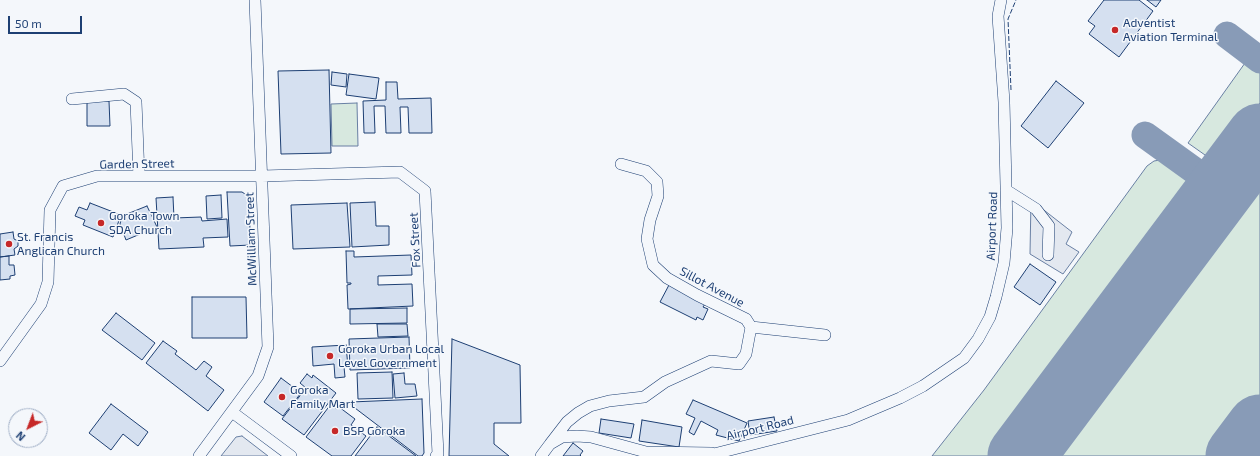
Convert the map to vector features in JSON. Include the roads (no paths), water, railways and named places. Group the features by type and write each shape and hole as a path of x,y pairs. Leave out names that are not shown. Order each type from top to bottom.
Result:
{"street":[{"name":"McWilliam Street","path":"199,456 258,376 268,347 255,0"},
{"name":"Airport Road","path":"550,444 562,437 584,436 612,441 646,452 709,455 848,420 900,398 923,386 964,358 978,340 990,317 1004,263 1007,228 1004,102 998,16 1001,0"},
{"path":"72,99 124,94 136,102 138,176"},
{"name":"Sillot Avenue","path":"622,164 646,171 657,182 658,196 650,220 647,239 653,265 667,278 697,295 746,319 751,326"},
{"name":"Fox Street","path":"262,176 400,172 425,191 438,446 438,454 436,456"},
{"name":"Garden Street","path":"0,361 41,304 48,282 50,210 63,186 98,176 262,176"},
{"path":"1006,190 1036,210 1049,226 1048,255"},
{"path":"541,456 567,422 590,406 609,401 644,397 665,382 711,361 739,364 746,354 751,326 825,335"},
{"path":"232,412 291,456"}],"place":[{"name":"Adventist Aviation Terminal","path":"1115,30"},
{"name":"Goroka Town SDA Church","path":"101,223"},
{"name":"St. Francis Anglican Church","path":"9,244"},
{"name":"Goroka Urban Local Level Government","path":"330,356"},
{"name":"Goroka Family Mart","path":"282,397"},
{"name":"BSP Goroka","path":"335,431"}]}
